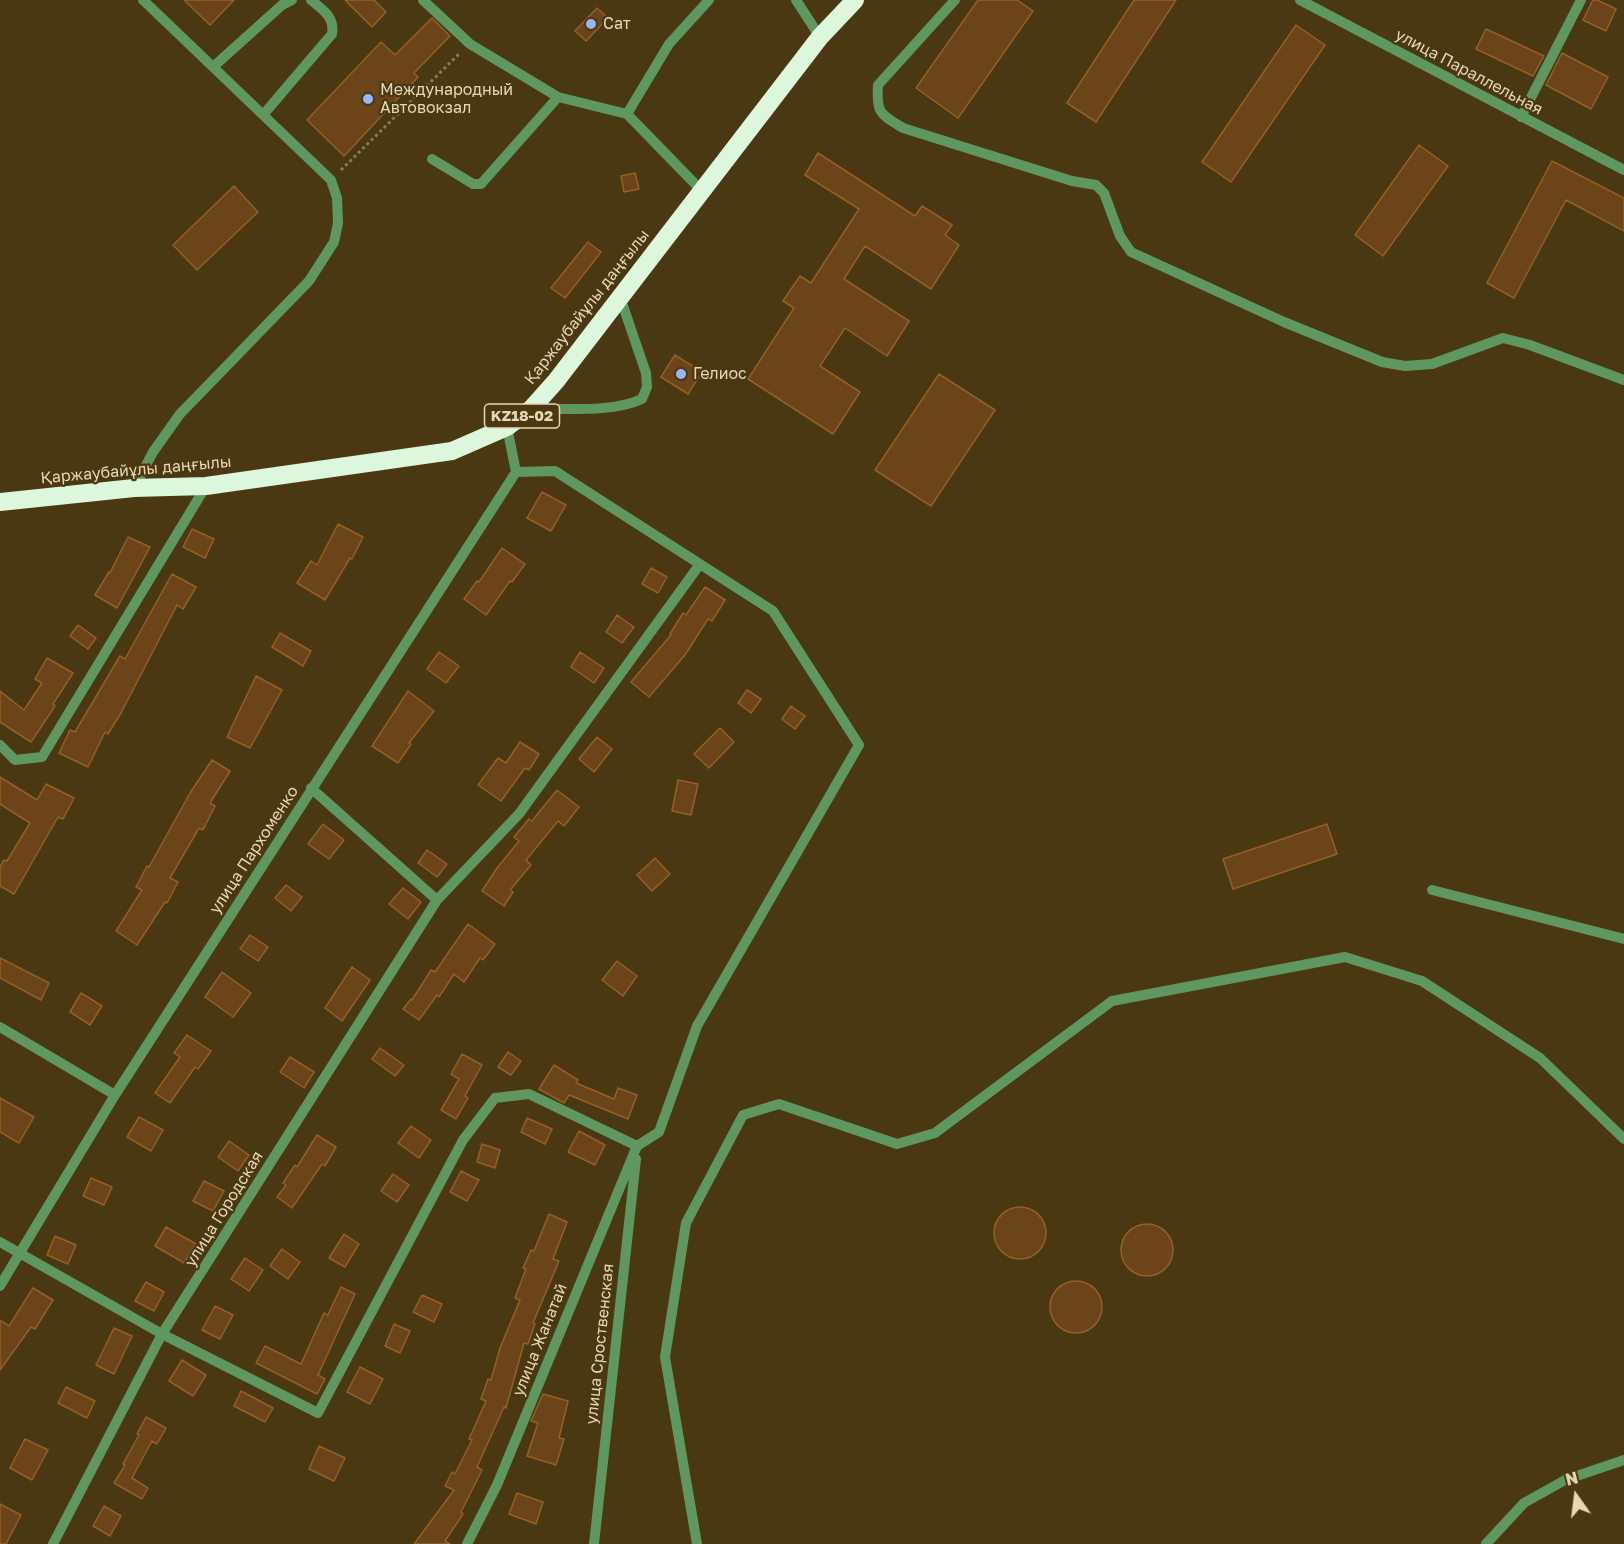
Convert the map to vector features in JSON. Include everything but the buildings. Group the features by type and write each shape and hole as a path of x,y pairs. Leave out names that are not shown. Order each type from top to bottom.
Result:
{"highway":[{"name":"Қаржаубайұлы даңғылы","path":"0,502 134,488 206,486 452,451 507,427 531,408 556,381 820,37 855,0"}],"street":[{"path":"134,488 153,452 180,414 309,281 334,242 338,223 337,198 331,180 143,0"},
{"path":"213,67 282,5 292,0"},
{"path":"263,115 332,34 333,27 330,17 311,0"},
{"path":"423,0 470,44 558,97 627,114 702,191"},
{"path":"627,114 669,44 709,0"},
{"path":"796,0 820,37"},
{"path":"955,0 878,85 877,100 882,114 903,128 1072,181 1096,185 1104,193 1120,236 1131,252 1284,322 1382,362 1406,366 1432,364 1489,341 1503,338 1530,345 1624,380"},
{"name":"улица Параллельная","path":"1300,0 1624,170"},
{"path":"1521,117 1581,0"},
{"path":"432,159 473,184 481,184 558,97"},
{"path":"531,408 614,408 629,406 642,399 647,387 646,373 620,297"},
{"path":"0,1242 162,1334 318,1413 463,1140 495,1098 529,1094 637,1146 659,1132 697,1026 859,746 773,612 555,471 516,472 507,427"},
{"name":"улица Пархоменко","path":"0,1286 115,1095 516,472"},
{"path":"0,745 15,760 42,758 206,486"},
{"name":"улица Городская","path":"52,1544 162,1334 437,900 519,814 700,564"},
{"path":"311,788 437,900"},
{"path":"1432,890 1624,939"},
{"path":"697,1544 665,1357 686,1223 742,1115 779,1104 897,1144 935,1132 1112,1001 1345,957 1422,981 1540,1058 1624,1139"},
{"path":"0,1027 115,1095"},
{"name":"улица Жанатай","path":"468,1544 497,1485 637,1146"},
{"name":"улица Сроственская","path":"594,1544 637,1146"},
{"path":"1486,1544 1524,1503 1565,1480 1624,1460"}],"path":[{"path":"331,180 470,44"}],"place":[{"name":"Сат","path":"591,24"},
{"name":"Международный Автовокзал","path":"368,99"},
{"name":"Гелиос","path":"681,374"}]}
